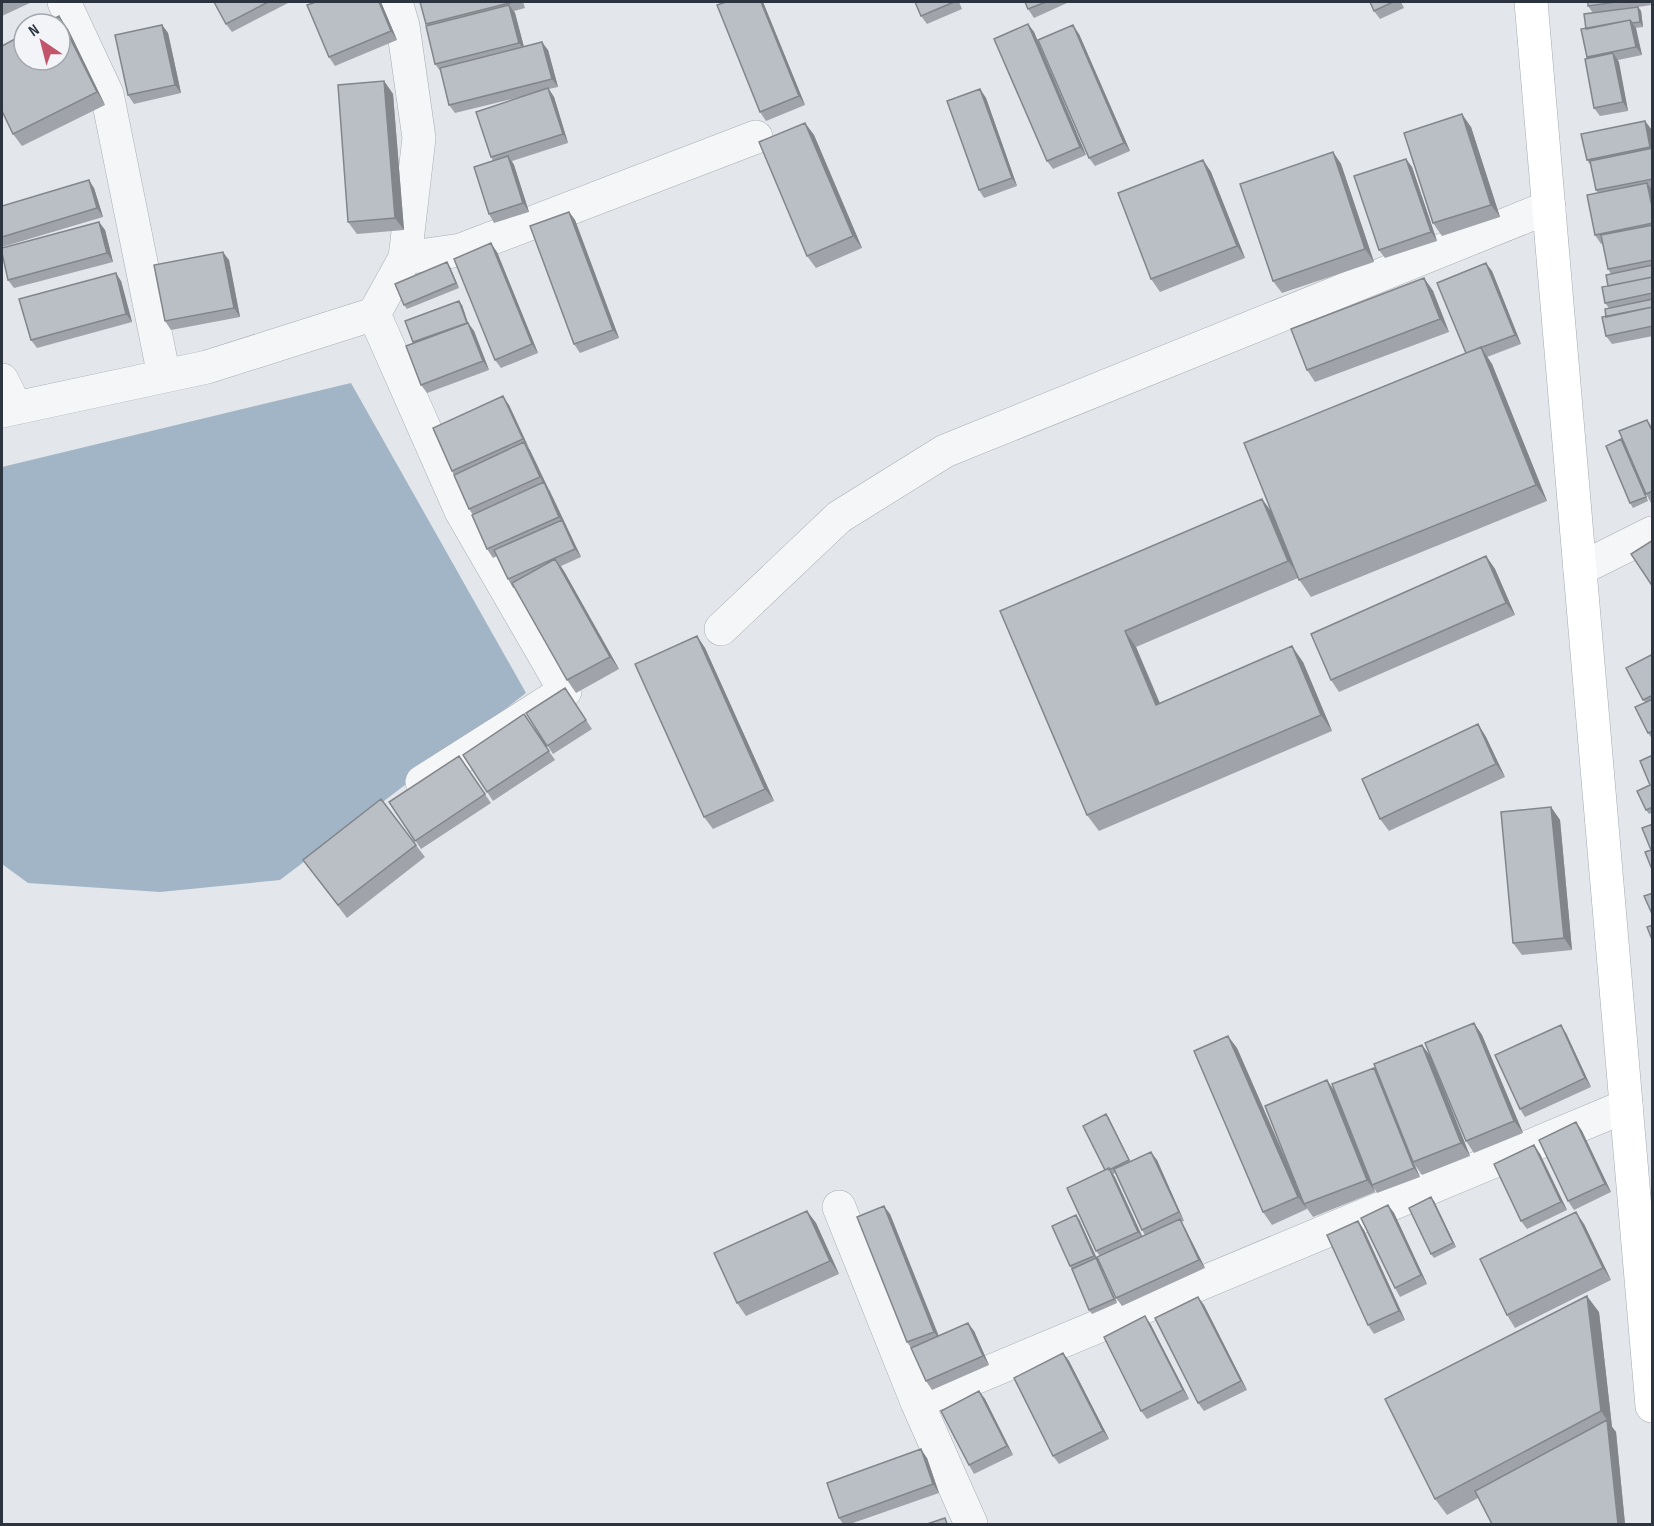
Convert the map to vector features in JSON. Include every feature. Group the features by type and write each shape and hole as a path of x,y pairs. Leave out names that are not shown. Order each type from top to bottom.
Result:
{"main road":[{"path":"1531,2 1626,1106 1650,1350 1653,1406"}],"street":[{"path":"63,2 107,94 164,376"},
{"path":"6,400 164,376 207,367 374,314 405,258 419,138 403,26 396,2"},
{"path":"405,258 461,250 756,137"},
{"path":"721,629 839,517 945,451 1549,207"},
{"path":"374,314 461,511 565,691 405,793"},
{"path":"1580,569 1653,533"},
{"path":"917,1402 1626,1106"},
{"path":"839,1207 917,1402 971,1524"}],"water":[{"path":"351,383 526,693 280,880 160,892 28,883 2,864 2,467"}],"building":[{"path":"214,2 268,2 226,24"},
{"path":"316,2 379,2 391,31 329,57 307,5"},
{"path":"420,2 513,2 426,24"},
{"path":"726,2 761,2 799,96 760,112 717,5"},
{"path":"915,2 954,2 921,16"},
{"path":"1025,2 1046,2 1028,9"},
{"path":"1370,2 1393,2 1374,11"},
{"path":"1588,2 1616,2 1588,6"},
{"path":"509,5 519,43 435,64 426,26"},
{"path":"1638,7 1640,22 1632,23 1630,20 1586,29 1584,14"},
{"path":"1630,20 1636,47 1587,57 1581,29"},
{"path":"1028,24 1080,147 1047,161 994,39"},
{"path":"162,25 175,85 128,95 115,35"},
{"path":"1073,25 1124,143 1089,158 1038,40"},
{"path":"12,41 12,72 72,72 72,42 97,92 13,134 2,111 2,46"},
{"path":"542,42 552,79 449,105 440,68"},
{"path":"1613,53 1623,102 1594,108 1585,59"},
{"path":"384,81 395,218 348,222 338,85"},
{"path":"548,88 563,134 491,157 476,112"},
{"path":"980,89 1012,178 979,190 947,101"},
{"path":"1462,114 1491,205 1433,223 1404,133"},
{"path":"1645,121 1650,147 1587,160 1581,134"},
{"path":"805,123 853,236 807,256 759,142"},
{"path":"1653,148 1653,179 1596,190 1590,161"},
{"path":"1333,152 1365,249 1273,281 1240,184"},
{"path":"508,156 523,203 489,214 474,167"},
{"path":"1406,159 1431,232 1379,250 1354,176"},
{"path":"1203,160 1237,246 1151,279 1118,193"},
{"path":"89,180 97,208 2,237 2,206"},
{"path":"1647,183 1653,223 1595,235 1587,195"},
{"path":"569,212 613,330 574,344 530,226"},
{"path":"99,222 107,253 8,280 2,248"},
{"path":"1653,225 1653,260 1608,269 1601,235"},
{"path":"491,243 532,344 495,360 454,259"},
{"path":"223,252 234,308 165,321 154,265"},
{"path":"447,262 456,283 404,305 395,284"},
{"path":"1486,263 1515,335 1466,353 1437,283"},
{"path":"1653,265 1653,277 1608,286 1606,275"},
{"path":"116,273 126,314 31,340 19,299"},
{"path":"1653,277 1653,293 1605,303 1602,287"},
{"path":"1424,278 1440,319 1307,370 1291,329"},
{"path":"1653,299 1653,307 1606,317 1605,309"},
{"path":"459,301 467,323 413,342 405,321"},
{"path":"1653,307 1653,326 1606,336 1602,317"},
{"path":"468,323 483,361 421,385 406,346"},
{"path":"1481,347 1536,485 1299,580 1244,443"},
{"path":"503,396 523,439 452,471 433,428"},
{"path":"1647,420 1653,433 1653,491 1646,494 1619,431"},
{"path":"1621,439 1646,497 1630,503 1606,446"},
{"path":"524,442 540,477 469,509 454,475"},
{"path":"544,482 559,517 487,549 472,515"},
{"path":"1262,499 1288,561 1125,631 1156,705 1292,646 1321,715 1087,815 1000,611"},
{"path":"562,520 575,549 508,579 494,550"},
{"path":"1653,540 1653,587 1631,554"},
{"path":"1486,556 1506,603 1331,680 1311,634"},
{"path":"555,559 610,657 567,680 512,583"},
{"path":"697,636 765,789 704,817 635,664"},
{"path":"1653,654 1653,695 1643,700 1626,668"},
{"path":"565,688 586,720 547,746 526,713"},
{"path":"1653,699 1653,731 1648,733 1635,707"},
{"path":"524,714 549,751 487,792 463,755"},
{"path":"1478,724 1496,764 1380,819 1362,779"},
{"path":"1653,755 1653,807 1646,810 1637,791 1650,785 1640,761"},
{"path":"459,756 485,794 415,841 389,802"},
{"path":"381,799 416,845 338,905 303,860"},
{"path":"1551,807 1564,938 1513,943 1501,812"},
{"path":"1653,824 1653,872 1645,852 1651,850 1642,828"},
{"path":"1653,893 1653,916 1644,896"},
{"path":"1653,925 1653,942 1647,927"},
{"path":"1474,1023 1514,1121 1466,1141 1425,1043"},
{"path":"1561,1025 1585,1078 1520,1109 1495,1055"},
{"path":"1228,1036 1298,1197 1263,1212 1194,1051"},
{"path":"1422,1045 1461,1143 1413,1162 1374,1064"},
{"path":"1374,1068 1414,1168 1372,1185 1332,1084"},
{"path":"1327,1080 1367,1180 1304,1204 1265,1106"},
{"path":"1106,1114 1129,1160 1109,1170 1109,1168 1105,1170 1083,1126"},
{"path":"1576,1122 1605,1184 1568,1201 1539,1140"},
{"path":"1534,1145 1561,1202 1521,1221 1494,1164"},
{"path":"1151,1152 1179,1212 1142,1230 1114,1169"},
{"path":"1109,1168 1138,1232 1096,1251 1067,1188"},
{"path":"1431,1197 1453,1243 1431,1254 1409,1208"},
{"path":"1388,1205 1421,1275 1395,1288 1361,1218"},
{"path":"884,1206 934,1332 907,1342 857,1217"},
{"path":"807,1211 830,1261 737,1303 714,1253"},
{"path":"1576,1212 1603,1268 1507,1315 1480,1259"},
{"path":"1076,1215 1094,1256 1070,1266 1052,1226"},
{"path":"1180,1219 1199,1260 1116,1298 1097,1257"},
{"path":"1358,1221 1399,1311 1368,1325 1327,1235"},
{"path":"1096,1258 1114,1299 1089,1310 1072,1269"},
{"path":"1587,1296 1601,1411 1435,1499 1385,1399"},
{"path":"1198,1297 1241,1381 1198,1403 1155,1318"},
{"path":"1145,1316 1183,1390 1141,1411 1104,1337"},
{"path":"968,1323 983,1356 926,1381 911,1348"},
{"path":"1063,1353 1103,1431 1053,1456 1014,1378"},
{"path":"979,1391 1007,1446 969,1465 941,1411"},
{"path":"1607,1420 1618,1524 1492,1524 1475,1491"},
{"path":"921,1449 933,1484 839,1518 827,1483"},
{"path":"945,1518 947,1524 927,1524"}]}
